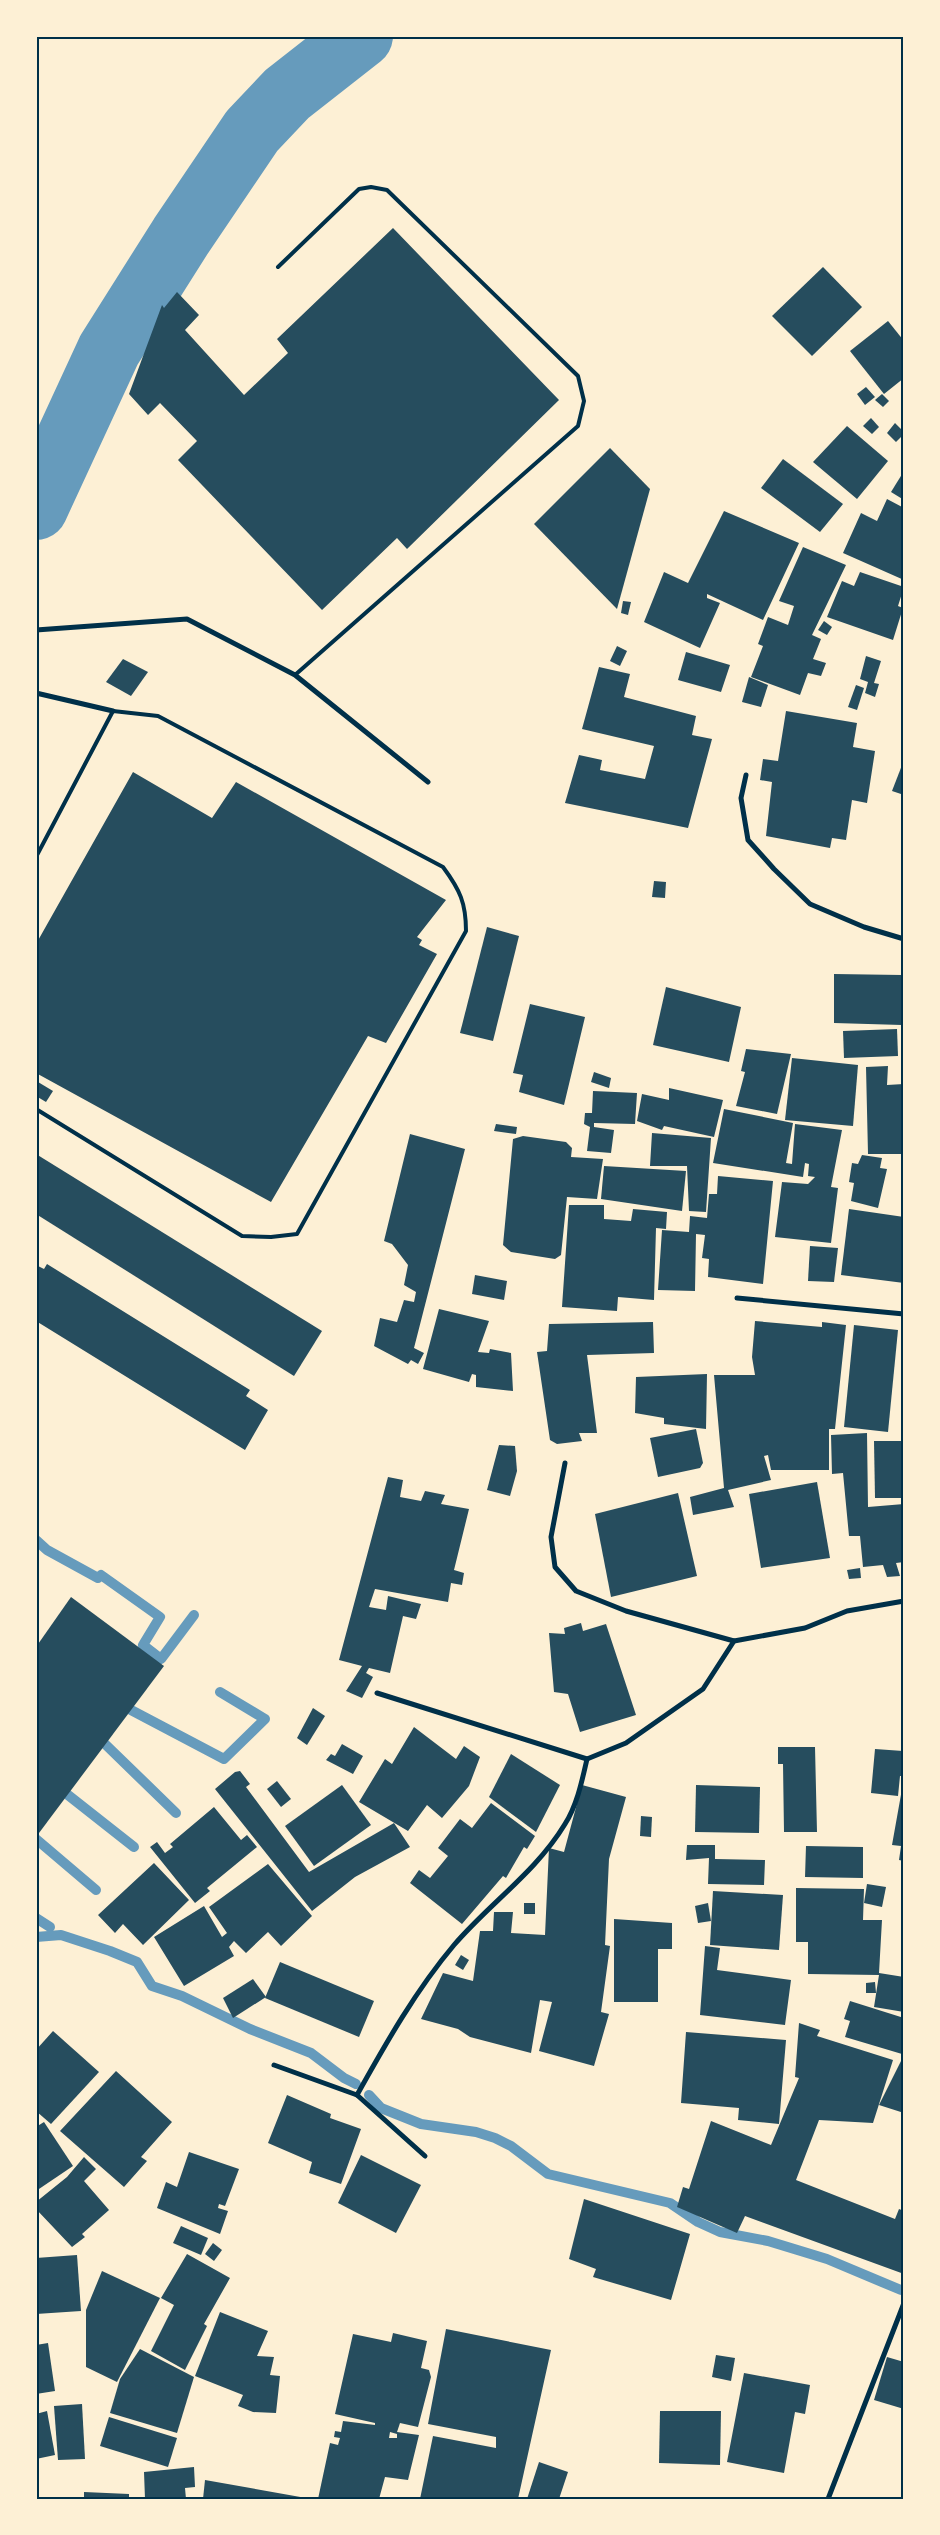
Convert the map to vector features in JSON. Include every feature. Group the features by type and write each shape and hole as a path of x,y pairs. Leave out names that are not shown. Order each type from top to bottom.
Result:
{"street":[{"path":"36,630 186,619 295,674 428,782"},
{"path":"36,693 113,711"},
{"path":"746,775 741,798 748,840 774,868 810,904 864,927 904,938"},
{"path":"737,1298 904,1314"},
{"path":"565,1463 551,1537 555,1567 576,1591 626,1612 734,1641 805,1628 847,1612 904,1601"},
{"path":"377,1693 587,1760 626,1743 703,1689 734,1641"},
{"path":"358,2095 391,2034 455,1944 536,1864 566,1824 587,1760"},
{"path":"274,2065 358,2095 425,2156"},
{"path":"828,2499 904,2303"}],"lane":[{"path":"278,267 359,189 371,187 387,190 578,376 584,401 578,426 295,674"},
{"path":"36,857 113,711 158,716 444,867 458,887 466,910 466,932 297,1234 271,1237 242,1236 36,1109"}],"building":[{"path":"393,228 559,400 407,549 397,538 322,610 178,460 197,441 160,403 148,415 129,394 162,305 164,308 177,292 199,315 185,330 244,395 288,353 277,339"},
{"path":"823,267 862,307 812,356 772,316"},
{"path":"888,321 904,341 904,378 884,394 850,351"},
{"path":"866,387 875,397 865,405 857,394"},
{"path":"882,394 889,401 883,407 875,400"},
{"path":"871,418 879,427 872,434 863,426"},
{"path":"895,423 901,429 904,426 904,434 896,442 887,433"},
{"path":"847,426 888,461 857,499 813,462"},
{"path":"610,448 650,489 617,609 534,524"},
{"path":"783,459 843,504 820,532 761,488"},
{"path":"904,471 904,500 891,492"},
{"path":"887,499 904,508 904,580 843,553 861,513 877,521"},
{"path":"724,511 799,543 763,620 707,594 707,598 720,603 700,648 644,622 664,572 688,583"},
{"path":"803,547 846,565 812,635 821,639 813,659 826,663 821,676 808,673 800,695 751,677 763,646 758,644 768,617 788,625 794,606 779,601"},
{"path":"860,572 904,587 898,606 903,608 893,640 827,617 842,581 854,586"},
{"path":"623,601 631,602 628,615 621,613"},
{"path":"824,621 832,627 827,635 818,630"},
{"path":"617,646 627,651 620,666 610,661"},
{"path":"686,652 730,665 721,692 678,680"},
{"path":"866,656 881,661 874,683 879,684 875,697 865,693 868,682 860,679"},
{"path":"123,659 148,672 131,696 106,682"},
{"path":"599,667 630,674 624,697 696,716 692,735 712,739 688,828 565,803 579,755 602,760 600,770 645,779 654,746 582,729"},
{"path":"749,677 768,685 761,707 742,702"},
{"path":"856,685 864,688 857,710 848,707"},
{"path":"786,711 857,723 853,747 875,751 867,803 852,800 846,840 832,838 830,848 766,836 772,782 760,780 763,759 778,761"},
{"path":"904,760 904,795 892,791"},
{"path":"133,772 212,818 236,782 446,900 417,937 422,940 419,945 437,954 386,1043 368,1036 271,1202 36,1073 36,944"},
{"path":"654,881 666,882 665,898 652,897"},
{"path":"487,927 519,936 493,1041 460,1033"},
{"path":"834,974 902,975 902,1025 834,1023"},
{"path":"666,987 741,1007 729,1062 653,1045"},
{"path":"530,1004 585,1017 564,1105 519,1092 523,1075 513,1073"},
{"path":"897,1029 898,1056 844,1058 843,1031"},
{"path":"746,1049 791,1054 777,1114 736,1106 745,1072 741,1071"},
{"path":"792,1058 858,1065 853,1126 785,1120"},
{"path":"888,1066 887,1085 904,1084 904,1154 868,1154 866,1067"},
{"path":"594,1072 611,1078 609,1088 591,1082"},
{"path":"38,1082 53,1091 46,1102 36,1096"},
{"path":"669,1088 723,1100 714,1137 664,1126 662,1130 637,1121 642,1094 669,1100"},
{"path":"593,1091 637,1093 635,1124 594,1123 594,1127 614,1130 611,1153 587,1151 590,1127 584,1124 585,1113 592,1113"},
{"path":"724,1109 793,1123 786,1163 792,1164 795,1124 842,1130 831,1187 838,1188 831,1243 775,1237 782,1182 808,1184 815,1177 808,1176 809,1164 805,1163 803,1177 713,1163"},
{"path":"496,1124 517,1127 516,1134 494,1131"},
{"path":"652,1133 711,1138 706,1212 689,1211 687,1166 650,1166"},
{"path":"410,1134 465,1149 414,1348 424,1353 418,1364 411,1360 408,1364 374,1346 380,1318 397,1322 404,1300 414,1302 416,1292 404,1285 408,1265 392,1244 384,1241"},
{"path":"523,1136 566,1142 572,1148 571,1157 603,1159 597,1199 567,1197 561,1255 555,1259 511,1252 503,1245 513,1139"},
{"path":"36,1154 322,1331 294,1376 36,1214"},
{"path":"862,1155 882,1158 880,1168 887,1169 878,1208 851,1201 854,1183 849,1182 852,1163 858,1164"},
{"path":"604,1166 686,1171 682,1211 601,1199"},
{"path":"718,1176 773,1181 763,1284 708,1277 709,1259 702,1258 705,1235 696,1234 695,1291 658,1290 662,1230 689,1232 690,1216 707,1218 709,1194 717,1194"},
{"path":"569,1205 604,1205 604,1219 631,1221 633,1209 667,1212 666,1229 656,1228 654,1300 618,1297 617,1311 562,1307"},
{"path":"849,1209 904,1217 904,1283 841,1275"},
{"path":"810,1246 838,1248 834,1282 808,1281"},
{"path":"47,1264 250,1390 246,1396 268,1410 245,1450 36,1321 36,1265 44,1269"},
{"path":"475,1275 507,1281 504,1300 472,1294"},
{"path":"439,1309 489,1321 478,1352 489,1353 490,1349 511,1353 513,1391 476,1387 476,1375 472,1374 469,1382 423,1369"},
{"path":"755,1321 822,1327 822,1322 846,1325 835,1429 829,1429 829,1470 771,1470 768,1455 764,1456 771,1480 728,1490 734,1507 693,1515 690,1497 724,1488 714,1375 755,1375 752,1357"},
{"path":"653,1322 654,1353 587,1355 597,1433 579,1433 582,1441 557,1444 550,1440 537,1352 547,1351 549,1324"},
{"path":"854,1325 898,1330 888,1432 844,1427"},
{"path":"707,1374 706,1429 664,1424 664,1418 635,1413 636,1377"},
{"path":"696,1429 703,1463 700,1468 658,1477 650,1438"},
{"path":"867,1433 868,1507 904,1504 904,1562 896,1563 900,1576 887,1577 883,1565 863,1567 860,1536 849,1536 843,1473 832,1474 831,1435"},
{"path":"874,1441 904,1441 904,1498 875,1498"},
{"path":"499,1445 515,1446 517,1471 510,1496 487,1490"},
{"path":"388,1477 403,1480 400,1497 421,1501 425,1491 445,1495 441,1504 469,1509 454,1570 464,1573 462,1585 451,1583 448,1602 375,1589 369,1607 386,1610 388,1596 421,1604 416,1619 403,1616 390,1673 369,1668 366,1673 373,1677 362,1698 346,1691 362,1666 339,1660"},
{"path":"817,1482 830,1558 761,1568 749,1494"},
{"path":"678,1493 697,1576 611,1597 595,1514"},
{"path":"860,1568 861,1578 849,1579 847,1570"},
{"path":"71,1597 164,1666 36,1837 36,1647"},
{"path":"581,1623 583,1631 606,1624 636,1715 580,1732 568,1694 554,1692 549,1633 565,1634 564,1628"},
{"path":"313,1708 325,1716 307,1745 297,1738"},
{"path":"414,1727 456,1759 464,1746 480,1757 469,1786 442,1818 427,1805 408,1831 359,1802 385,1759 392,1764"},
{"path":"342,1744 363,1756 353,1774 326,1760 331,1754 335,1756"},
{"path":"778,1747 815,1747 817,1832 784,1832 783,1764 778,1764"},
{"path":"875,1749 903,1751 904,1776 900,1776 898,1796 871,1793"},
{"path":"511,1754 560,1785 536,1832 489,1797"},
{"path":"240,1771 250,1784 246,1787 309,1872 394,1823 410,1847 355,1877 312,1911 215,1789 235,1772"},
{"path":"277,1781 291,1799 281,1807 267,1789"},
{"path":"342,1785 371,1825 314,1866 285,1826"},
{"path":"582,1785 626,1797 609,1859 605,1945 610,1946 601,2012 609,2014 594,2066 539,2051 552,2002 540,2000 531,2053 470,2037 458,2029 421,2019 443,1973 473,1981 480,1931 493,1931 494,1912 513,1912 511,1933 545,1935 549,1848 564,1852"},
{"path":"696,1785 760,1787 759,1833 695,1832"},
{"path":"902,1789 904,1790 904,1861 899,1860 901,1846 892,1845"},
{"path":"491,1803 535,1836 527,1849 524,1847 506,1878 503,1876 462,1924 410,1883 419,1870 430,1878 448,1856 438,1848 460,1819 472,1828"},
{"path":"214,1807 241,1840 247,1835 257,1847 207,1888 210,1891 195,1903 150,1847 157,1842 165,1853 173,1847 170,1844"},
{"path":"641,1816 652,1817 651,1837 640,1836"},
{"path":"687,1845 715,1845 715,1859 765,1860 764,1885 708,1884 709,1858 686,1860"},
{"path":"806,1846 863,1847 863,1878 805,1877"},
{"path":"154,1863 189,1900 143,1945 123,1924 115,1933 98,1915"},
{"path":"268,1864 312,1916 281,1946 268,1932 246,1953 234,1941 229,1947 234,1956 184,1986 154,1937 204,1906 222,1937 227,1933 209,1907"},
{"path":"867,1884 886,1887 882,1907 864,1903"},
{"path":"796,1888 864,1889 863,1920 882,1920 879,1973 904,1977 904,2012 874,2007 879,1975 808,1974 808,1942 796,1942"},
{"path":"713,1891 783,1895 779,1950 710,1945"},
{"path":"524,1903 535,1903 535,1914 524,1914"},
{"path":"708,1903 711,1921 698,1923 695,1906"},
{"path":"614,1919 672,1923 672,1949 658,1949 658,2002 614,2002"},
{"path":"705,1946 720,1948 717,1970 791,1980 785,2025 700,2015"},
{"path":"461,1955 469,1960 463,1970 455,1965"},
{"path":"280,1962 374,2001 359,2037 265,1998"},
{"path":"253,1979 266,1997 233,2018 223,1998"},
{"path":"875,1982 876,1993 866,1993 866,1983"},
{"path":"850,2001 904,2018 902,2054 845,2037 850,2021 844,2019"},
{"path":"799,2023 820,2030 817,2036 893,2060 873,2123 819,2120 796,2180 895,2219 899,2209 904,2211 904,2274 745,2216 737,2233 677,2207 683,2187 689,2189 711,2121 771,2145 799,2078 795,2077"},
{"path":"53,2031 99,2072 51,2124 36,2111 36,2050"},
{"path":"686,2032 786,2040 779,2124 738,2120 739,2108 681,2103"},
{"path":"904,2055 904,2113 879,2105"},
{"path":"116,2071 172,2122 141,2157 147,2161 124,2187 60,2131"},
{"path":"287,2095 331,2114 330,2118 361,2129 341,2184 309,2173 312,2162 268,2143"},
{"path":"44,2122 73,2166 36,2191 36,2127"},
{"path":"189,2152 239,2169 225,2206 219,2204 218,2208 228,2211 220,2234 157,2208 166,2182 177,2187"},
{"path":"361,2155 421,2185 396,2233 338,2203"},
{"path":"84,2157 96,2169 84,2181 109,2210 82,2234 85,2237 72,2247 36,2209 36,2202 67,2177"},
{"path":"584,2199 690,2234 671,2300 593,2277 596,2269 569,2259"},
{"path":"181,2226 208,2238 201,2255 173,2243"},
{"path":"213,2243 222,2250 214,2261 205,2254"},
{"path":"187,2254 230,2278 204,2324 207,2326 185,2370 151,2351 174,2305 161,2298"},
{"path":"77,2255 81,2311 36,2314 36,2258"},
{"path":"102,2271 160,2298 117,2382 86,2367 86,2310"},
{"path":"220,2312 268,2331 257,2356 274,2357 270,2375 280,2376 276,2413 253,2412 238,2406 243,2395 195,2376"},
{"path":"446,2329 551,2350 518,2499 420,2499 433,2436 496,2448 496,2437 428,2424"},
{"path":"393,2333 427,2341 421,2368 429,2370 431,2377 418,2427 400,2423 397,2432 419,2435 408,2480 385,2477 379,2499 318,2499 330,2443 338,2445 340,2438 334,2437 335,2431 341,2432 343,2421 375,2425 375,2423 335,2414 353,2334 391,2342","holes":["390,2432 397,2434 397,2438 389,2438"]},
{"path":"48,2343 55,2391 36,2394 36,2345"},
{"path":"140,2349 194,2377 177,2433 110,2413 120,2379"},
{"path":"716,2355 735,2358 731,2381 712,2377"},
{"path":"887,2357 904,2362 904,2409 874,2400"},
{"path":"744,2373 810,2385 805,2414 795,2412 784,2473 727,2462"},
{"path":"82,2404 85,2459 58,2460 54,2406"},
{"path":"47,2411 55,2455 36,2459 36,2414"},
{"path":"660,2411 721,2411 720,2465 659,2463"},
{"path":"109,2417 177,2438 168,2467 100,2446"},
{"path":"539,2462 568,2472 559,2499 527,2499"},
{"path":"194,2467 195,2487 185,2488 186,2499 145,2499 144,2472"},
{"path":"205,2480 306,2498 306,2499 203,2499"},
{"path":"84,2492 129,2494 129,2499 84,2499"}],"waterway":[{"path":"36,508 109,350 181,236 252,131 287,94 361,36"},
{"path":"36,1540 47,1550 98,1578 101,1575 160,1617 143,1645 161,1659 194,1615"},
{"path":"131,1710 224,1759 265,1719 220,1692"},
{"path":"105,1744 176,1813"},
{"path":"68,1795 134,1847"},
{"path":"36,1839 96,1890"},
{"path":"36,1918 50,1927"},
{"path":"36,1937 61,1935 137,1962 152,1986 182,1996 250,2029 311,2053 344,2078 356,2084"},
{"path":"369,2095 381,2108 421,2124 476,2132 495,2138 511,2146 548,2174 670,2203 698,2222 720,2232 768,2241 827,2259 901,2290"}]}
